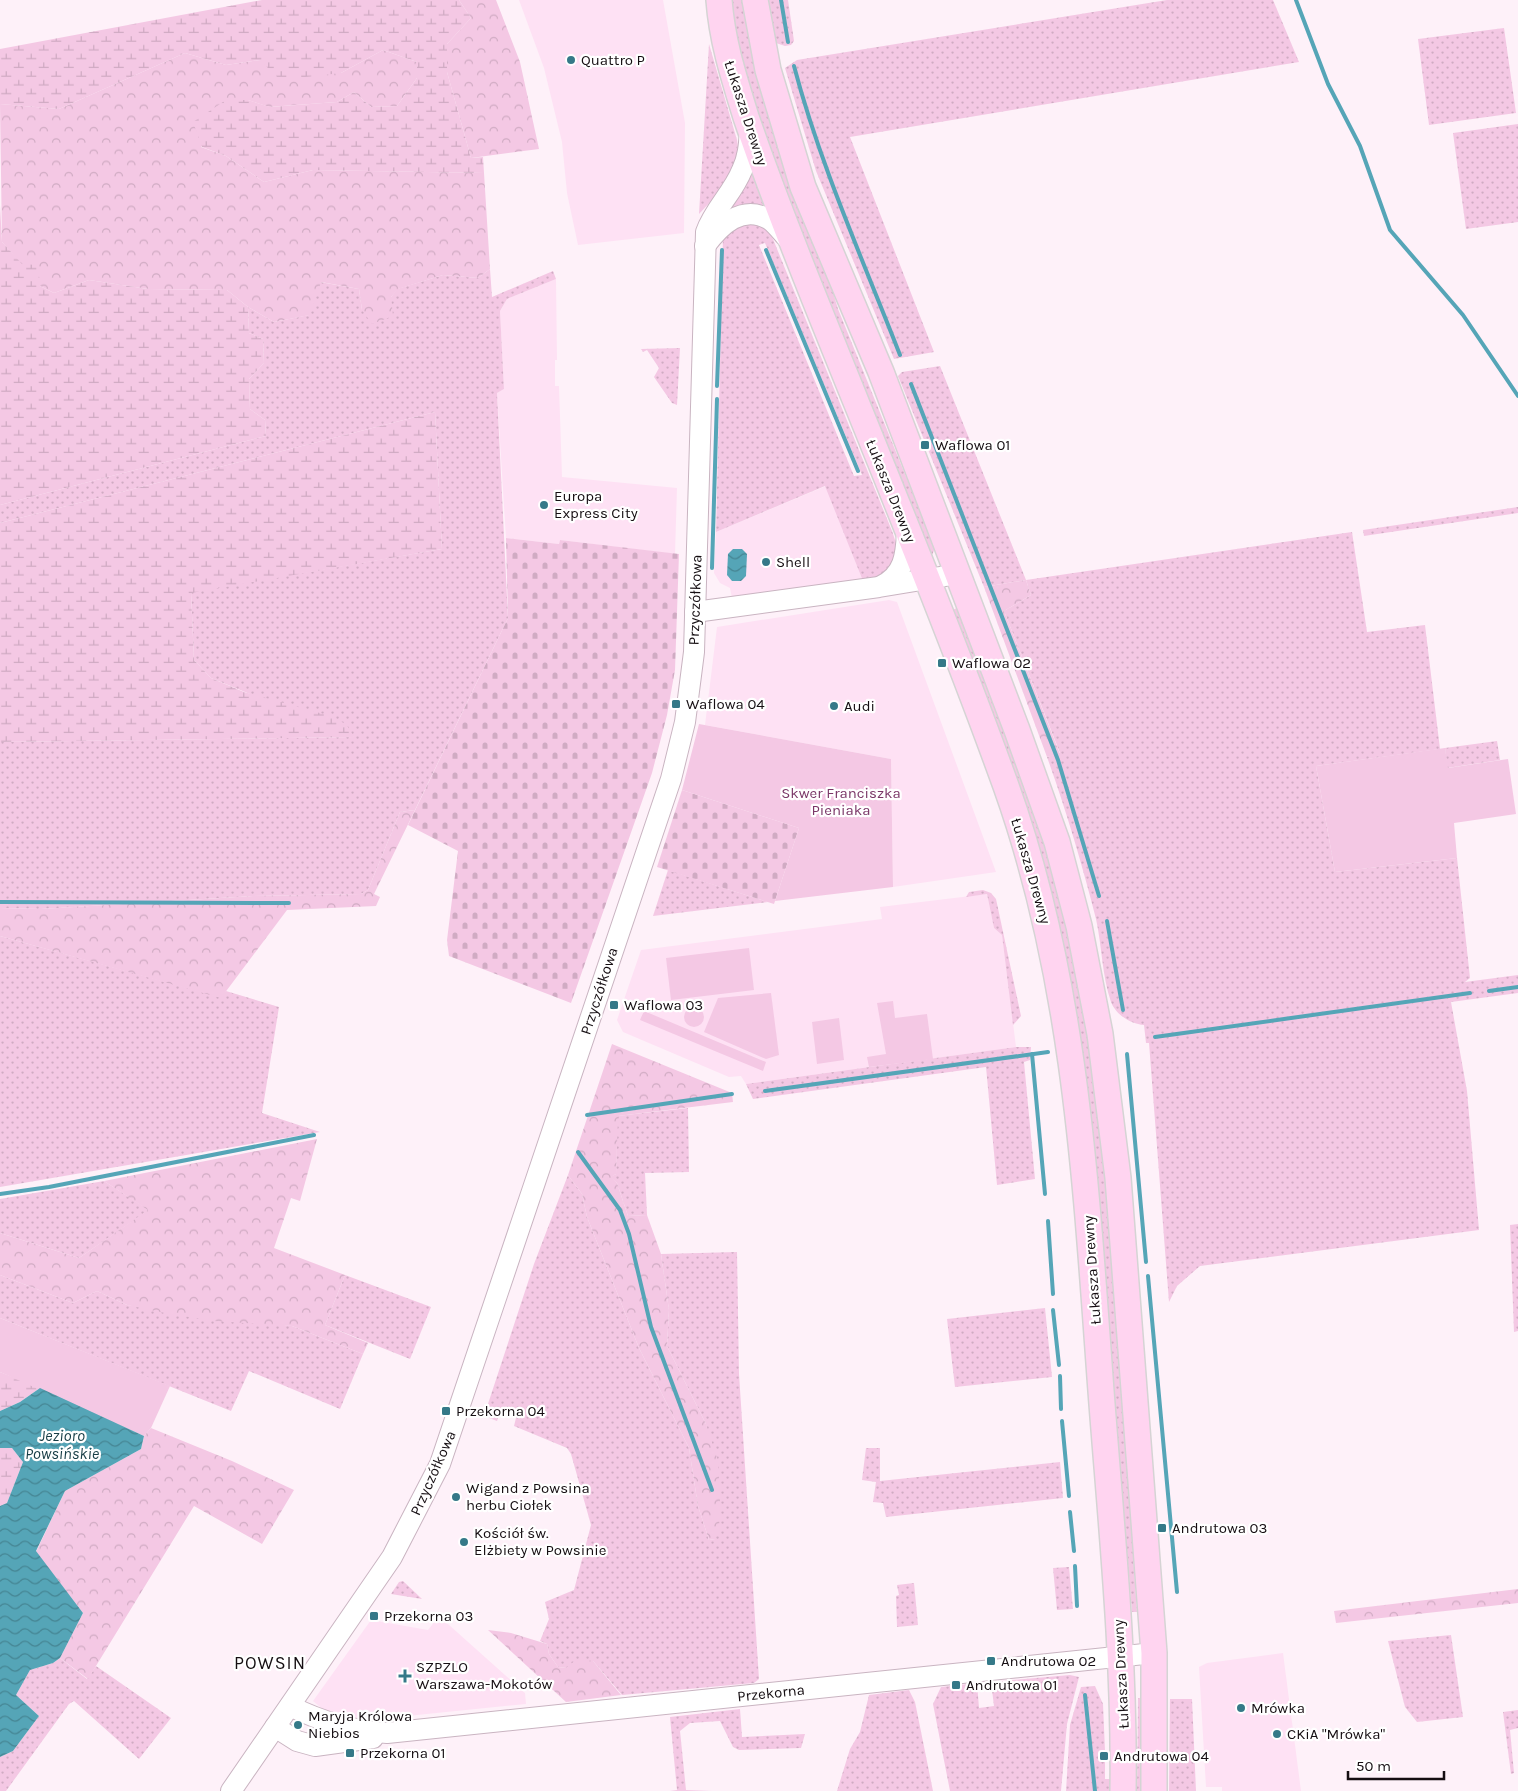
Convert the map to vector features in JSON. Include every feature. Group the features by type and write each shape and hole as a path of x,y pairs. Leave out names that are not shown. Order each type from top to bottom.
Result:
{"main road":[{"name":"Łukasza Drewny","path":"719,0 725,47 750,129 1007,789 1027,851 1052,948 1065,1011 1086,1189 1121,1656 1123,1791"},
{"name":"Łukasza Drewny","path":"755,0 768,70 804,187 881,372 1018,730 1069,885 1092,988 1109,1092 1118,1178 1146,1528 1154,1653 1154,1791"}],"street":[{"name":"Przyczółkowa","path":"231,1791 396,1549 427,1492 450,1437 670,779 689,698 694,652 704,248 711,216 742,172 748,154 750,129"},
{"path":"704,248 716,231 728,220 742,214 758,215 770,221 794,245"},
{"path":"879,587 897,575 902,566 906,556 907,532"},
{"path":"695,612 879,587 958,574"},
{"name":"Przekorna","path":"290,1706 311,1717 343,1728 387,1733 1154,1653"},
{"name":"Przekorna","path":"275,1727 296,1741 315,1746 370,1739 387,1733"}],"shaded area":[{"path":"519,0 663,0 685,123 684,233 578,245 567,193 562,142 544,68"},
{"name":"Europa Express City","path":"556,279 557,360 555,360 555,386 559,386 562,477 677,488 675,554 560,540 559,544 506,538 497,393 504,389 500,311 507,299"},
{"path":"826,486 863,581 732,598 730,588 720,583 714,573 716,532"},
{"path":"889,600 897,602 996,872 893,887 891,759 705,725 717,627"},
{"path":"987,894 994,928 1002,935 1016,1047 746,1084 741,1076 729,1077 623,1032 617,1020 641,950 882,919 880,907"},
{"path":"439,1616 525,1693 526,1704 358,1721 326,1712 313,1701 371,1620 428,1630"},
{"path":"1283,1653 1301,1791 1222,1791 1222,1787 1206,1787 1199,1667 1207,1663"}],"green space":[{"path":"262,0 459,0 471,18 447,44 447,72 471,158 483,157 484,173 313,170 264,182 226,156 202,147 193,122 226,100 248,100 270,107 337,102 354,92 371,107 397,106 417,78 417,62 383,50 341,73 280,80 260,60 226,65 185,53 59,109 0,104 0,49"},
{"path":"459,0 496,0 520,62 539,149 471,158 447,72 447,44 471,18"},
{"path":"727,0 746,0 838,309 935,548 930,560 924,556 736,61"},
{"path":"766,0 788,0 794,41 791,45 785,46 776,43 771,32"},
{"path":"1167,0 1273,0 1299,62 850,137 934,352 894,359 816,171 785,68 797,60"},
{"path":"1504,28 1516,113 1429,125 1418,39"},
{"path":"709,44 737,140 738,151 733,171 714,198 699,214"},
{"path":"383,50 417,62 417,78 397,106 371,107 354,92 337,102 269,107 248,100 201,147 226,156 264,182 313,170 484,173 490,269 478,278 443,275 398,289 391,297 393,316 372,324 362,310 359,289 321,282 310,315 274,322 248,307 227,290 148,289 89,280 54,293 40,286 2,242 0,104 59,109 185,53 226,65 260,60 341,73"},
{"path":"1518,124 1518,222 1466,229 1453,133"},
{"path":"753,169 770,209 718,218"},
{"path":"0,205 2,242 22,264 38,265 40,286 54,293 89,280 148,289 227,290 248,307 249,333 263,339 264,363 249,379 250,409 265,420 266,436 0,505"},
{"path":"757,222 769,232 773,239 899,552 885,577 863,581 825,486 716,532 723,236 732,225","holes":["765,243 862,475 854,476 759,245"]},
{"path":"490,269 492,297 553,271 556,279 507,299 500,311 504,389 497,393 508,618 415,810 400,812 368,890 361,894 253,896 41,909 0,908 0,742 354,737 211,678 194,660 191,592 442,549 435,412 0,523 0,505 266,436 265,420 250,409 249,379 264,363 263,339 249,333 248,307 274,322 309,315 320,282 359,289 362,310 391,297 397,289 443,275 478,278"},
{"path":"680,348 677,405 672,403 654,377 659,368 647,350 643,352 641,349"},
{"path":"940,366 1026,580 984,587 898,376 902,372"},
{"path":"435,412 442,549 191,593 194,660 211,678 244,692 327,715 346,724 354,737 0,742 0,523"},
{"path":"1518,507 1518,513 1364,536 1363,530"},
{"path":"1352,532 1367,632 1425,625 1440,749 1316,766 1335,872 1457,858 1470,978 1465,982 1518,975 1518,993 1451,1002 1467,1091 1479,1230 1200,1266 1177,1286 1169,1302 1149,1043 1146,1043 1144,1025 1124,1018 1116,1011 1111,1002 1091,898 1047,757 1060,753 1004,611 1031,595 1026,580"},
{"path":"506,538 559,544 560,540 679,554 675,670 667,715 652,773 571,1003 449,956 447,940 458,851 408,825 508,618"},
{"path":"1026,580 1031,595 1004,611 1060,754 1047,757 984,587"},
{"path":"957,608 1050,849 1098,1063 1128,1446 1128,1483 1137,1612 1132,1612 1117,1430 1107,1369 1082,1072 947,612"},
{"name":"Skwer Franciszka Pieniaka","path":"699,724 891,759 893,887 775,901 799,828 682,790"},
{"path":"1497,741 1500,760 1447,768 1445,748"},
{"path":"1445,748 1448,768 1508,759 1516,814 1454,823 1457,858 1335,872 1316,766"},
{"path":"682,790 799,828 774,904 657,867"},
{"path":"415,810 374,894 380,897 376,906 287,910 221,998 0,936 0,908 41,909 253,896 361,894 368,890 400,812"},
{"path":"668,870 768,902 653,916"},
{"path":"983,890 991,893 996,899 1021,1016 1013,1025 1002,935 994,928 987,894 966,897 969,892"},
{"path":"0,936 220,997 226,991 279,1007 262,1113 320,1132 0,1187"},
{"path":"749,948 754,990 671,1000 666,958"},
{"path":"771,993 779,1055 766,1059 704,1032 718,998"},
{"path":"893,1001 895,1018 927,1014 933,1059 869,1067 867,1057 886,1054 877,1003"},
{"path":"694,1007 701,1010 704,1017 701,1024 694,1027 687,1024 684,1017 687,1010"},
{"path":"644,1011 766,1062 763,1071 640,1020"},
{"path":"839,1018 844,1060 817,1064 812,1022"},
{"path":"612,1044 732,1093 733,1102 618,1116 616,1174 611,1177 617,1183 628,1216 647,1215 661,1254 669,1310 667,1346 706,1424 718,1461 719,1530 715,1539 709,1540 698,1506 689,1448 639,1348 587,1217 582,1194 568,1175"},
{"path":"1016,1047 1031,1047 1030,1060 1024,1062 1035,1179 997,1185 986,1067 753,1099 746,1084"},
{"path":"688,1108 689,1172 645,1173 647,1215 628,1216 617,1183 610,1177 616,1174 617,1116"},
{"path":"317,1139 300,1201 291,1198 274,1248 345,1275 325,1325 368,1343 363,1354 292,1326 214,1321 165,1313 127,1305 97,1291 73,1303 0,1275 0,1233 79,1258 148,1210 104,1181"},
{"path":"568,1175 582,1194 587,1217 639,1348 689,1448 698,1506 709,1540 715,1539 706,1424 667,1346 669,1310 661,1254 737,1252 739,1374 759,1679 754,1683 622,1695 593,1661 566,1668 558,1667 549,1654 547,1644 540,1641 549,1619 545,1602 574,1590 591,1525 571,1454 567,1448 514,1426 516,1418 500,1413 497,1421 484,1416 534,1264"},
{"path":"104,1181 149,1210 79,1258 0,1233 0,1199"},
{"path":"1518,1224 1518,1331 1514,1332 1510,1225"},
{"path":"0,1275 73,1303 97,1291 127,1305 292,1326 363,1354 340,1409 249,1371 231,1411 0,1318"},
{"path":"345,1275 431,1307 410,1359 325,1325"},
{"path":"1045,1308 1052,1377 955,1387 947,1319"},
{"path":"0,1318 170,1386 151,1428 144,1436 0,1372"},
{"path":"0,1372 40,1388 20,1402 0,1411"},
{"path":"151,1428 232,1461 294,1490 262,1544 194,1506 88,1679 60,1658 83,1613 36,1552 65,1491 141,1449 144,1436"},
{"path":"0,1448 12,1448 23,1462 7,1503 0,1506"},
{"path":"866,1448 880,1448 880,1481 1060,1462 1063,1498 886,1517 883,1503 873,1502 876,1482 862,1480"},
{"path":"1069,1567 1073,1609 1057,1610 1053,1568"},
{"path":"403,1581 422,1599 391,1594 399,1582"},
{"path":"914,1583 918,1625 897,1627 896,1596 899,1595 897,1585"},
{"path":"1518,1589 1518,1603 1336,1623 1334,1611"},
{"path":"488,1630 511,1633 547,1644 549,1654 558,1667 566,1668 577,1659 593,1661 621,1695 566,1702"},
{"path":"1451,1635 1463,1717 1417,1722 1405,1707 1388,1641"},
{"path":"60,1658 87,1679 96,1666 171,1718 139,1759 74,1701 69,1704 6,1791 0,1791 0,1757 13,1751 39,1716 16,1695 30,1670 53,1663"},
{"path":"1070,1675 1079,1677 1067,1724 1061,1791 950,1791 933,1704 941,1687 977,1683 979,1708 994,1706 991,1682"},
{"path":"1095,1686 1103,1704 1105,1751 1102,1751 1102,1761 1105,1761 1105,1779 1110,1779 1110,1791 1066,1791 1070,1725 1081,1687"},
{"path":"909,1690 915,1702 933,1791 837,1791 850,1749 860,1732 869,1695"},
{"path":"1138,1698 1143,1698 1143,1791 1137,1791"},
{"path":"1170,1699 1192,1699 1196,1791 1169,1791"},
{"path":"740,1709 742,1737 805,1734 801,1748 739,1750 733,1747 720,1721 690,1723 680,1731 686,1790 712,1791 670,1791 677,1790 670,1717"},
{"path":"1518,1710 1518,1728 1510,1730 1514,1773 1511,1774 1503,1712"}],"water":[{"path":"733,549 742,549 747,554 746,576 741,581 732,581 727,575 728,554"},
{"name":"Jezioro Powsińskie","path":"40,1388 144,1436 141,1449 65,1491 36,1551 83,1613 60,1658 53,1663 30,1670 16,1695 39,1716 13,1751 0,1757 0,1506 7,1503 23,1462 12,1448 0,1448 0,1411 20,1402"}],"waterway":[{"path":"781,0 788,42"},
{"path":"1296,0 1328,84 1360,146 1390,230 1463,315 1518,396"},
{"path":"794,66 829,176 900,355"},
{"path":"717,386 722,250"},
{"path":"766,250 858,471"},
{"path":"911,384 1058,760 1099,896"},
{"path":"712,568 717,399"},
{"path":"0,902 289,903"},
{"path":"1107,921 1123,1010"},
{"path":"1489,991 1518,987"},
{"path":"1155,1037 1470,993"},
{"path":"765,1091 1048,1052"},
{"path":"1032,1054 1045,1194"},
{"path":"1127,1054 1146,1262"},
{"path":"587,1115 732,1094"},
{"path":"0,1194 49,1187 314,1135"},
{"path":"578,1152 620,1210 629,1234 651,1327 712,1490"},
{"path":"1048,1221 1053,1294"},
{"path":"1148,1276 1177,1592"},
{"path":"1053,1310 1059,1365"},
{"path":"1060,1376 1061,1409"},
{"path":"1062,1421 1069,1496"},
{"path":"1070,1512 1074,1551"},
{"path":"1075,1566 1077,1606"},
{"path":"1085,1695 1095,1791"}],"place":[{"name":"Quattro P","path":"571,60"},
{"name":"Waflowa 01","path":"925,445"},
{"name":"Europa Express City","path":"544,505"},
{"name":"Shell","path":"766,562"},
{"name":"Waflowa 02","path":"942,663"},
{"name":"Waflowa 04","path":"676,704"},
{"name":"Audi","path":"834,706"},
{"name":"Waflowa 03","path":"614,1005"},
{"name":"Przekorna 04","path":"446,1411"},
{"name":"Wigand z Powsina herbu Ciołek","path":"456,1497"},
{"name":"Andrutowa 03","path":"1162,1528"},
{"name":"Kościół św. Elżbiety w Powsinie","path":"464,1542"},
{"name":"Przekorna 03","path":"374,1616"},
{"name":"Andrutowa 02","path":"991,1661"},
{"name":"SZPZLO Warszawa-Mokotów","path":"405,1676"},
{"name":"Andrutowa 01","path":"956,1685"},
{"name":"Mrówka","path":"1241,1708"},
{"name":"Maryja Królowa Niebios","path":"298,1725"},
{"name":"CKiA \"Mrówka\"","path":"1277,1734"},
{"name":"Przekorna 01","path":"350,1753"},
{"name":"Andrutowa 04","path":"1104,1756"}],"district":[{"name":"POWSIN","path":"270,1663"}]}
